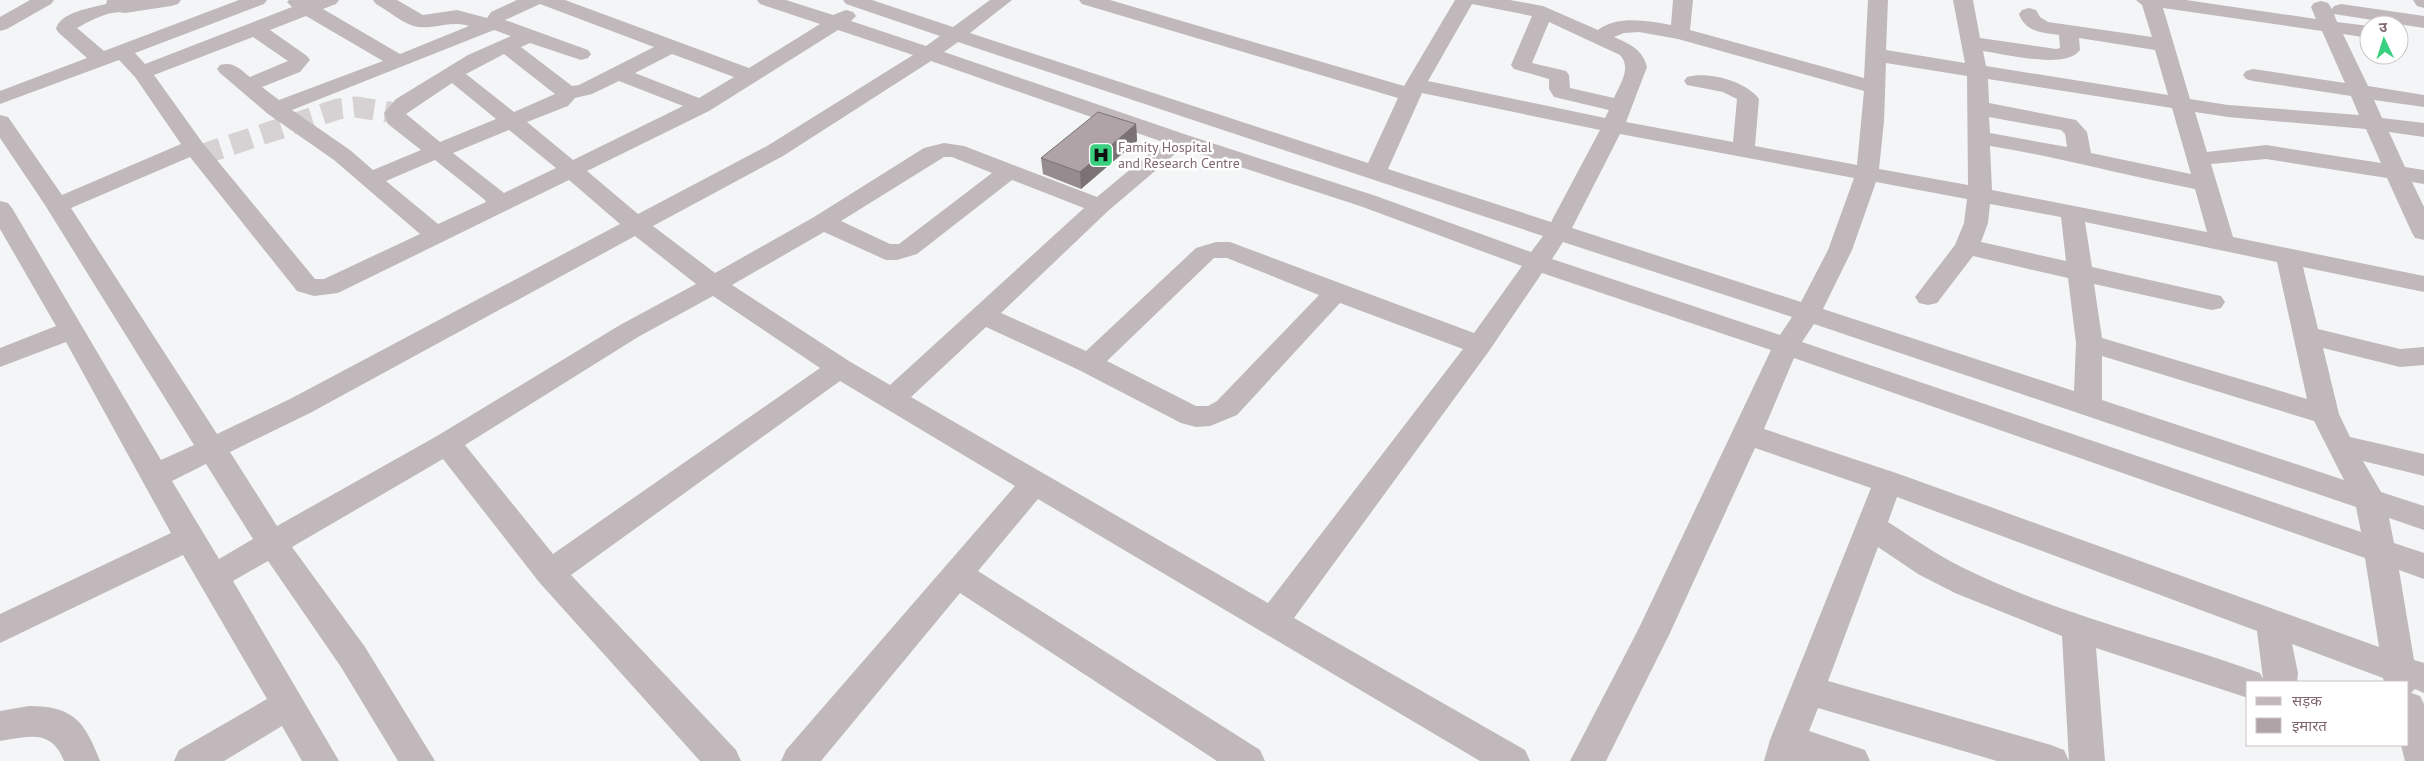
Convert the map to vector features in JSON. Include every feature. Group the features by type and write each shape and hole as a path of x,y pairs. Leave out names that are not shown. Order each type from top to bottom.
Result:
{"street":[{"path":"0,25 44,0"},
{"path":"172,0 155,4 118,3 67,25 66,29 142,73 194,147 306,285 314,288 329,286 701,106 836,22 859,2 1062,71 1808,313 2424,518"},
{"path":"142,73 255,29 300,4 330,0"},
{"path":"383,0 419,22 457,16 491,24 581,54"},
{"path":"276,109 399,62 491,24 498,16 533,0"},
{"path":"547,0 751,76"},
{"path":"767,0 1179,140 1368,201 1537,263 1786,346 2424,566"},
{"path":"155,476 300,406 635,224 775,151 852,106 929,54 1002,0"},
{"path":"1089,0 1413,90 1616,116 1743,150 2072,212 2424,284"},
{"path":"1375,173 1413,90 1465,0"},
{"path":"1273,621 1480,345 1558,232 1616,116 1638,67 1635,59 1627,51 1542,12 1479,0"},
{"path":"1680,33 1683,0"},
{"path":"1588,761 1652,635 1747,434 1786,346 1808,313 1840,250 1867,174 1875,88 1878,0"},
{"path":"1928,297 1967,247 1976,223 1980,194 1977,72 1964,0"},
{"path":"2222,242 2165,45 2149,0 2325,17 2424,22"},
{"path":"2286,1 2359,29"},
{"path":"0,98 243,2"},
{"path":"300,4 399,62"},
{"path":"1542,12 1521,64 1526,68 1559,75 1562,92 1616,116"},
{"path":"2029,14 2031,20 2044,27 2165,45"},
{"path":"2325,17 2373,123 2397,172 2418,208 2424,233"},
{"path":"1600,38 1611,30 1639,26 1680,33 1875,88"},
{"path":"247,85 292,68 300,60 255,29"},
{"path":"1971,43 2056,55 2070,50 2069,32"},
{"path":"501,204 493,195 396,119 395,113 404,104 475,59 528,36"},
{"path":"2409,39 2424,41"},
{"path":"506,45 568,94"},
{"path":"370,179 560,101 568,94 585,90 620,74 669,47"},
{"path":"1876,55 2237,112 2373,123 2424,130"},
{"path":"227,69 276,109 342,155 436,235"},
{"path":"454,74 635,224 714,285 838,368 1512,761"},
{"path":"620,74 701,106"},
{"path":"2253,74 2424,101"},
{"path":"1694,81 1733,88 1746,94 1748,98 1743,150"},
{"path":"1978,108 2068,124 2076,132 2080,157"},
{"path":"0,122 57,205 272,543 353,657 417,761"},
{"path":"1980,138 2048,149 2120,168 2205,184"},
{"path":"892,399 1100,206 1179,140"},
{"path":"57,205 194,147"},
{"path":"214,577 447,443 629,331 714,285 823,222 932,153 944,150 956,151 1100,206"},
{"path":"2198,160 2225,155 2266,152 2424,177"},
{"path":"823,222 886,252 908,249 1009,171"},
{"path":"0,208 10,246 72,330 188,538 214,577 321,761"},
{"path":"2072,212 2082,273 2090,343 2088,406"},
{"path":"1967,247 2212,302"},
{"path":"1089,363 1205,253 1216,250 1230,250 1336,292 1480,345"},
{"path":"2288,256 2325,414 2339,445 2370,500 2407,676"},
{"path":"983,315 1089,363 1191,416 1205,418 1218,415 1227,408 1336,292"},
{"path":"0,358 72,330"},
{"path":"2307,335 2400,358 2424,356"},
{"path":"2090,343 2325,414"},
{"path":"550,573 838,368"},
{"path":"1747,434 1888,482 2272,622 2407,676"},
{"path":"447,443 550,573 723,761"},
{"path":"2339,445 2424,465"},
{"path":"1852,761 1785,750 1888,482"},
{"path":"799,761 1034,483"},
{"path":"1871,526 1929,565 1959,580 2078,628 2246,682"},
{"path":"0,629 188,538"},
{"path":"957,574 1247,761"},
{"path":"2272,622 2281,673 2280,681"},
{"path":"2078,628 2087,761"},
{"path":"1808,690 2051,761"},
{"path":"192,761 288,705"},
{"path":"2409,711 2423,761"},
{"path":"0,726 42,721 62,728 74,740 82,761"}],"building":[{"path":"1098,112 1136,124 1080,172 1041,158"}],"tunnel":[{"path":"201,155 338,109 356,107 395,113"}],"place":[{"name":"Famity Hospital and Research Centre","path":"1101,155"}]}
